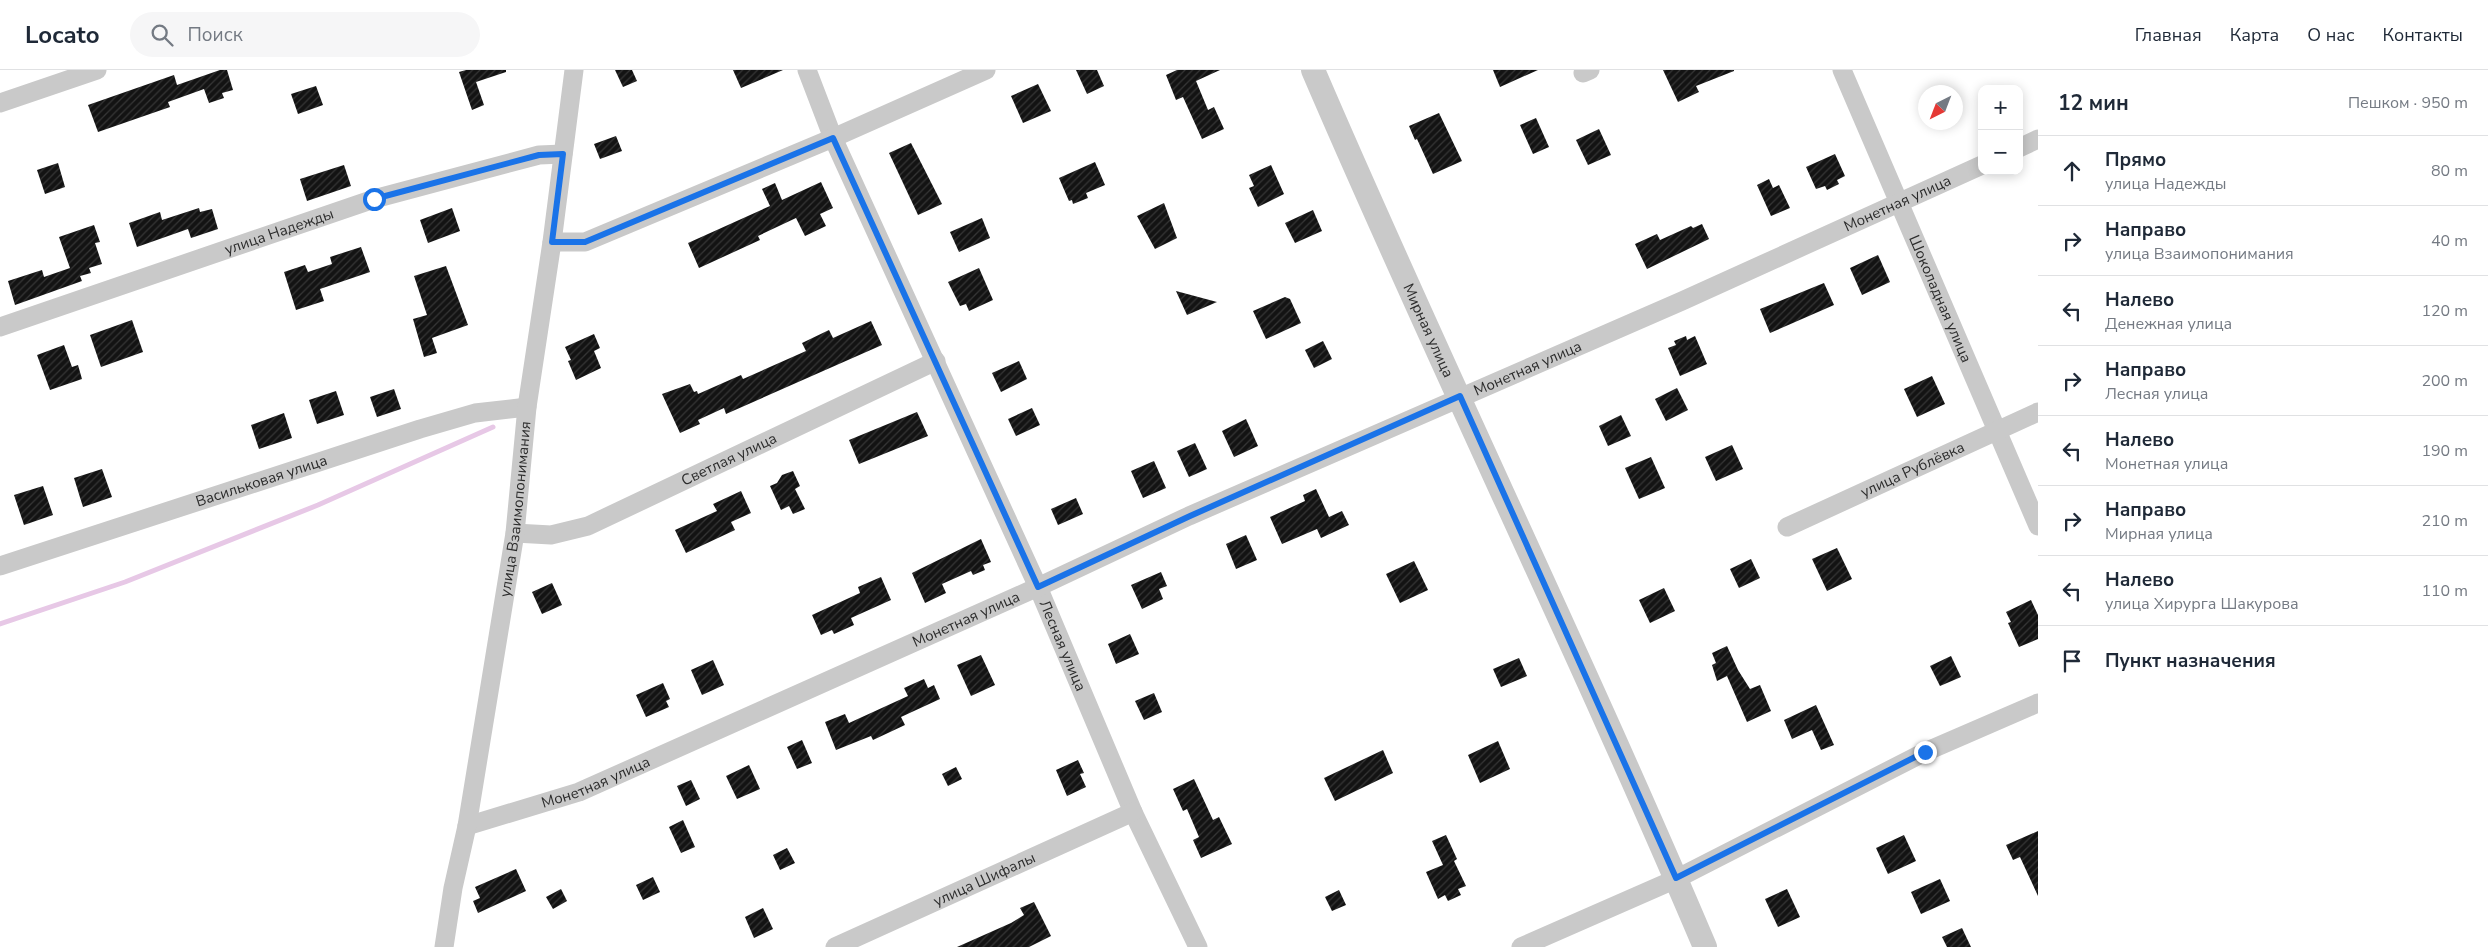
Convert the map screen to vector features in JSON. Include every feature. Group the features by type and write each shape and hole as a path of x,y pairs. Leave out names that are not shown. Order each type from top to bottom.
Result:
{"street":[{"path":"0,103 97,70"},
{"name":"улица Взаимопонимания","path":"444,947 453,888 467,826 515,533 527,407 552,242 574,70"},
{"name":"Лесная улица","path":"807,70 833,138 1038,587 1133,812 1198,947"},
{"path":"552,242 585,242 833,138 986,70"},
{"name":"Мирная улица","path":"1313,70 1376,218 1460,396 1706,947"},
{"name":"Шоколадная улица","path":"1842,70 2038,526"},
{"path":"2023,146 2038,139"},
{"name":"улица Надежды","path":"0,327 374,199 539,155 563,154"},
{"name":"Монетная улица","path":"467,826 579,792 1038,587 1190,516 1460,396 1682,302 1978,167"},
{"name":"Светлая улица","path":"515,533 551,535 588,526 936,361"},
{"name":"Васильковая улица","path":"0,566 420,429 475,413 527,407"},
{"name":"улица Рублёвка","path":"1787,527 2038,412"},
{"path":"1521,947 1676,878 1925,752 2038,703"},
{"name":"улица Шифалы","path":"835,947 1133,812"}],"building":[{"path":"220,70 227,70 233,90 222,93 224,98 209,103 204,89 168,102 170,107 98,132 88,105 174,75 177,85"},
{"path":"466,70 506,70 506,72 476,82 484,105 472,110 459,72"},
{"path":"615,70 632,70 637,81 623,87"},
{"path":"733,70 783,70 741,88"},
{"path":"1076,70 1097,70 1104,86 1087,94"},
{"path":"1177,70 1220,70 1196,81 1208,110 1214,107 1224,129 1202,139 1183,97 1176,100 1166,75"},
{"path":"1493,70 1538,70 1500,87"},
{"path":"1663,70 1734,71 1696,86 1699,92 1678,102"},
{"path":"1038,84 1051,111 1023,123 1011,96"},
{"path":"316,86 323,105 298,114 291,94"},
{"path":"1439,113 1462,161 1433,174 1409,126"},
{"path":"1536,118 1549,147 1533,154 1520,125"},
{"path":"1599,129 1611,155 1588,165 1576,140"},
{"path":"616,136 622,151 600,159 594,144"},
{"path":"911,143 942,204 918,215 889,153"},
{"path":"1835,154 1845,176 1837,180 1839,184 1827,190 1825,186 1816,189 1806,167"},
{"path":"1095,162 1105,185 1086,193 1088,198 1073,204 1072,200 1069,201 1059,178"},
{"path":"58,163 65,187 45,194 37,170"},
{"path":"344,165 351,186 307,201 300,179"},
{"path":"1271,165 1284,194 1258,207 1249,188 1254,186 1249,175"},
{"path":"1769,179 1773,188 1779,185 1790,208 1771,216 1757,185"},
{"path":"821,182 833,208 820,214 826,226 805,236 796,218 758,236 760,240 699,268 688,243 770,206 762,189 775,183 782,200"},
{"path":"1164,203 1177,238 1155,249 1137,216"},
{"path":"199,208 200,212 212,209 218,229 191,238 188,229 137,247 129,223 160,212 162,220"},
{"path":"452,208 460,231 428,243 420,220"},
{"path":"1313,210 1322,231 1295,243 1285,223"},
{"path":"982,218 990,238 959,252 950,232"},
{"path":"1702,224 1709,239 1647,269 1635,244 1657,234 1660,240 1691,226 1693,228"},
{"path":"94,225 100,242 95,243 102,264 89,268 91,273 80,276 82,281 15,305 8,281 42,270 44,277 70,268 59,237"},
{"path":"361,247 370,272 320,289 324,301 296,310 284,272 305,265 308,272 332,264 330,257"},
{"path":"1878,255 1890,282 1862,295 1850,268"},
{"path":"446,266 468,325 432,338 437,353 424,357 413,319 427,315 414,276"},
{"path":"979,268 993,300 969,311 966,304 960,306 948,282"},
{"path":"1824,283 1834,305 1770,333 1760,309"},
{"path":"1176,291 1217,302 1187,315"},
{"path":"1285,297 1290,299 1301,323 1266,339 1253,311"},
{"path":"132,320 143,352 101,367 90,335"},
{"path":"871,321 882,345 726,414 724,408 698,420 700,424 680,433 662,394 690,384 694,392 697,391 698,394 741,375 743,379 806,351 802,343 829,330 833,338"},
{"path":"594,334 600,348 594,351 601,368 576,380 568,361 571,360 565,347"},
{"path":"1686,336 1687,340 1695,336 1707,364 1680,376 1668,348 1676,345 1674,341"},
{"path":"1323,341 1332,359 1314,368 1305,350"},
{"path":"64,345 72,367 78,365 82,379 50,390 37,355"},
{"path":"1019,361 1027,379 1001,392 992,373"},
{"path":"1932,376 1945,404 1917,417 1904,389"},
{"path":"1677,388 1688,410 1666,421 1655,399"},
{"path":"394,389 401,409 377,417 370,397"},
{"path":"336,391 344,415 317,424 309,400"},
{"path":"1032,408 1040,425 1016,436 1008,419"},
{"path":"917,412 928,436 859,464 849,440"},
{"path":"284,413 292,438 259,449 251,425"},
{"path":"1621,415 1631,436 1608,446 1599,426"},
{"path":"1246,419 1258,446 1234,457 1222,431"},
{"path":"1195,443 1207,469 1189,477 1177,451"},
{"path":"1732,445 1743,469 1716,481 1705,457"},
{"path":"1651,457 1665,488 1639,499 1625,468"},
{"path":"1154,461 1166,488 1143,498 1131,471"},
{"path":"102,469 112,497 83,507 74,478"},
{"path":"793,471 800,486 795,489 805,509 793,514 789,506 781,510 770,486 777,483 782,475"},
{"path":"43,486 53,515 24,525 14,495"},
{"path":"1316,489 1329,517 1342,511 1349,525 1321,538 1317,529 1282,544 1270,517 1305,501 1303,495"},
{"path":"741,491 751,513 731,522 735,530 686,553 675,530 717,511 713,504"},
{"path":"1076,498 1083,514 1058,525 1051,509"},
{"path":"1246,535 1257,560 1236,569 1226,544"},
{"path":"981,539 991,562 983,565 985,570 973,575 971,571 942,584 946,593 925,603 912,573"},
{"path":"1837,548 1852,579 1827,591 1812,559"},
{"path":"1751,559 1760,578 1739,588 1730,569"},
{"path":"1414,561 1428,590 1400,603 1386,574"},
{"path":"1161,572 1167,586 1159,589 1163,599 1142,609 1131,585"},
{"path":"881,577 891,600 851,618 854,625 834,634 832,630 821,635 812,615 860,593 858,587"},
{"path":"552,583 562,605 542,614 532,592"},
{"path":"1664,588 1675,611 1650,623 1639,600"},
{"path":"2031,600 2038,615 2038,639 2019,647 2008,623 2011,622 2006,612"},
{"path":"1130,634 1139,654 1116,664 1108,644"},
{"path":"1727,646 1738,670 1750,689 1760,685 1771,711 1747,722 1727,676 1717,681 1712,665 1716,663 1712,653"},
{"path":"981,655 995,685 971,696 957,665"},
{"path":"1951,656 1961,677 1940,686 1930,666"},
{"path":"1519,658 1527,676 1501,687 1493,669"},
{"path":"713,660 724,685 702,695 691,670"},
{"path":"924,679 928,688 934,685 940,699 901,717 905,725 873,740 871,736 836,750 825,722 845,714 849,723 908,696 904,688"},
{"path":"663,683 670,699 666,701 669,707 646,717 636,695"},
{"path":"1154,693 1162,712 1144,720 1135,701"},
{"path":"1816,705 1834,745 1821,750 1812,730 1792,739 1784,720"},
{"path":"802,740 812,763 797,769 787,747"},
{"path":"1498,741 1510,769 1480,783 1468,755"},
{"path":"1383,750 1393,773 1335,801 1324,778"},
{"path":"1078,760 1084,773 1080,774 1086,787 1067,796 1056,770"},
{"path":"749,765 760,789 737,799 726,776"},
{"path":"956,767 962,779 948,786 942,774"},
{"path":"1194,779 1213,820 1219,817 1232,844 1201,858 1193,840 1199,837 1187,809 1183,811 1173,789"},
{"path":"691,780 700,799 686,806 677,786"},
{"path":"683,820 695,847 681,853 669,827"},
{"path":"2038,831 2038,896 2020,857 2013,860 2006,845"},
{"path":"1446,835 1457,859 1454,861 1466,886 1458,889 1461,895 1448,901 1445,895 1438,899 1426,872 1443,865 1432,841"},
{"path":"1904,835 1916,861 1888,874 1876,848"},
{"path":"787,848 795,863 780,870 773,855"},
{"path":"516,869 526,891 478,913 473,901 480,898 475,887"},
{"path":"653,877 660,892 643,900 636,885"},
{"path":"1940,879 1950,901 1921,914 1911,892"},
{"path":"561,889 567,901 553,909 546,897"},
{"path":"1787,889 1800,917 1778,927 1765,899"},
{"path":"1339,890 1346,905 1332,911 1325,897"},
{"path":"1034,902 1051,936 1029,947 957,947 1011,923 1024,915 1020,908"},
{"path":"763,908 773,929 754,938 745,917"},
{"path":"1962,928 1971,947 1947,947 1942,937"}],"waterway":[{"path":"0,624 125,582 318,505 493,427"}],"route":[{"path":"374,199 539,155 563,154 552,242 585,242 833,138 1038,587 1190,516 1460,396 1676,878 1925,752"}]}
